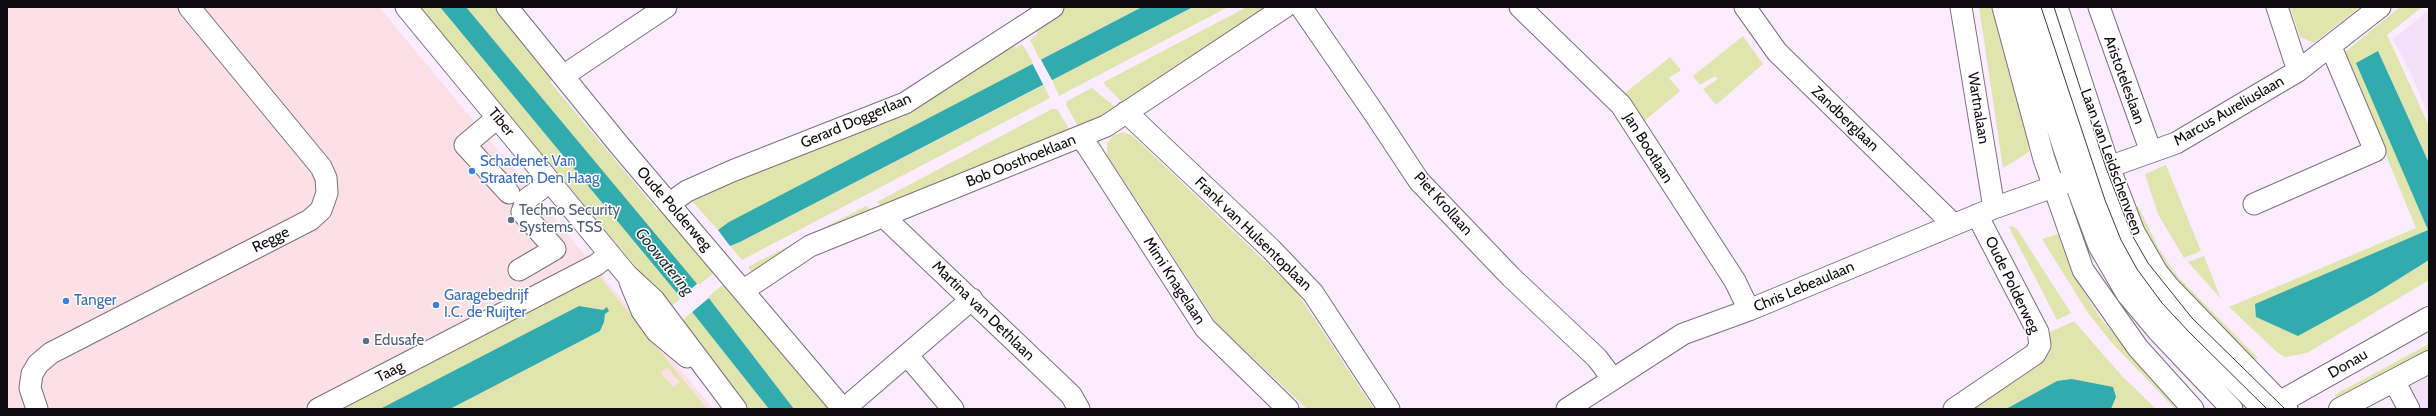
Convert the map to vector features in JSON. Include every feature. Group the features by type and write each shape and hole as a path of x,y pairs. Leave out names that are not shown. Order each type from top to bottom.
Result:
{"main road":[{"name":"Donau","path":"2275,407 2429,318"},
{"path":"2340,409 2429,362"}],"street":[{"name":"Regge","path":"37,409 30,388 32,374 38,364 51,353 310,220 321,210 327,193 326,178 321,167 189,7"},
{"name":"Tiber","path":"406,7 627,275 654,300 704,369 736,409"},
{"name":"Oude Polderweg","path":"507,7 563,76 843,409"},
{"path":"563,76 666,7"},
{"name":"Gerard Doggerlaan","path":"670,203 687,191 732,171 905,103 1053,7"},
{"name":"Bob Oosthoeklaan","path":"744,290 810,246 1106,126 1285,7"},
{"name":"Piet Krollaan","path":"1301,7 1374,113 1418,182 1511,277 1597,358 1612,378"},
{"name":"Jan Bootlaan","path":"1520,7 1621,104 1735,281 1749,310"},
{"name":"Zandberglaan","path":"1745,7 1777,52 1953,224"},
{"name":"Wartnalaan","path":"1961,7 1985,211"},
{"path":"2004,7 2052,186 2083,270 2138,348 2193,409"},
{"path":"2018,7 2074,179 2099,246 2127,294 2158,331 2232,409"},
{"name":"Laan van Leidschenveen","path":"2038,7 2102,170 2134,232 2157,272 2275,407"},
{"name":"Laan van Leidschenveen","path":"2057,7 2102,170"},
{"name":"Aristoteleslaan","path":"2099,7 2151,152"},
{"path":"2277,7 2298,71"},
{"name":"Marcus Aureliuslaan","path":"2074,179 2176,143 2298,71 2331,47 2380,7"},
{"path":"2254,204 2375,151 2331,47"},
{"name":"Frank van Hulsentoplaan","path":"1126,112 1266,244 1313,293 1389,409"},
{"path":"497,118 465,145 509,193"},
{"name":"Mimi Knagelaan","path":"1080,137 1205,328 1288,409"},
{"path":"2052,186 2074,179"},
{"path":"519,270 555,249 522,212 527,199 550,182"},
{"name":"Chris Lebeaulaan","path":"1567,409 1612,378 1683,334 1749,310 1953,224 2052,186"},
{"name":"Oude Polderweg","path":"1954,409 2035,354 2040,345 2038,332 1985,211"},
{"name":"Martina van Dethlaan","path":"884,217 972,299 1070,395 1079,409"},
{"name":"Taag","path":"318,409 596,265 610,254"},
{"path":"843,409 972,299"},
{"path":"907,355 953,409"},
{"path":"2394,381 2409,409"}],"shaded area":[{"path":"7,7 379,7 713,409 7,409"},
{"path":"2429,10 2429,117 2414,80 2393,39"},
{"path":"2429,368 2429,409 2401,409 2392,401 2396,388"}],"green space":[{"path":"420,7 440,7 681,298 670,308"},
{"path":"466,7 497,7 555,77 550,82 657,210 663,206 716,271 698,286"},
{"path":"1066,7 1142,7 1040,60 1030,40 1038,34 1034,27"},
{"path":"1193,7 1228,7 1059,96 1052,80"},
{"path":"1247,7 1273,7 1125,105 1105,85 1104,82"},
{"path":"1979,7 1997,7 2033,144 2028,146 2029,152 2003,168"},
{"path":"2290,7 2360,7 2314,43 2300,37"},
{"path":"2400,7 2422,7 2387,35 2429,126 2429,163 2378,51 2421,213 2428,230 2414,237 2298,336 2373,295 2429,260 2429,280 2307,353 2285,357 2278,353 2229,307 2416,228 2344,53"},
{"path":"1743,36 1763,64 1716,105 1703,89 1718,79 1715,76 1700,85 1693,76"},
{"path":"1012,42 1016,48 1022,44 1034,64 718,230 691,200"},
{"path":"1670,57 1681,70 1669,78 1680,91 1642,123 1624,94"},
{"path":"1044,85 1050,98 742,260 730,246 740,242"},
{"path":"1092,88 1119,110 1080,130 1066,105 1067,101"},
{"path":"1052,109 1057,109 1071,132 883,208 877,202"},
{"path":"1123,132 1133,136 1296,291 1374,409 1307,409 1217,324 1107,155 1107,144 1113,136"},
{"path":"2166,165 2201,251 2184,258 2158,214 2145,174"},
{"path":"866,206 875,213 754,275 748,267"},
{"path":"2138,206 2159,249 2178,277 2258,358 2248,364 2193,309 2128,210"},
{"path":"2084,224 2204,389 2199,392 2137,324 2096,262 2078,240 2072,229"},
{"path":"2012,226 2017,229 2071,313 2057,320 2009,227"},
{"path":"2061,233 2084,292 2101,319 2177,407 2175,409 2112,343 2088,313 2042,239"},
{"path":"2204,256 2221,299 2188,262"},
{"path":"599,276 707,409 450,409 600,331 604,322 606,307 603,310 579,306 380,409 338,409 590,279","holes":["667,367 680,382 673,387 661,373"]},
{"path":"726,282 832,409 794,409 708,297"},
{"path":"692,312 769,409 748,409 678,323"},
{"path":"2074,321 2121,375 2156,409 2111,409 2116,397 2057,381 2006,409 1972,409 2037,367 2050,352 2048,333"},
{"path":"2429,344 2429,350 2423,355 2338,399 2334,395"}],"water":[{"name":"Goowatering","path":"440,7 466,7 708,297 794,409 769,409 681,298"},
{"path":"1142,7 1193,7 740,242 730,246 718,230 729,222"},
{"path":"2378,51 2429,163 2429,260 2373,295 2298,336 2256,317 2255,304 2428,230 2356,63"},
{"path":"579,306 603,310 607,307 609,311 605,314 604,322 600,331 450,409 380,409"},
{"path":"2072,379 2113,387 2116,397 2111,409 2006,409 2057,381"}],"pier":[{"path":"1040,58 1053,82 1044,86 1032,63"},
{"path":"698,283 710,297 691,313 679,299"}],"tram line":[{"path":"2041,7 2105,200 2121,240 2137,269 2162,303 2189,332 2267,409"},
{"path":"2054,7 2106,168 2132,235 2148,263 2192,318 2285,409"}],"place":[{"name":"Schadenet Van Straaten Den Haag","path":"472,171"},
{"name":"Techno Security Systems TSS","path":"511,220"},
{"name":"Tanger","path":"66,301"},
{"name":"Garagebedrijf I.C. de Ruijter","path":"436,305"},
{"name":"Edusafe","path":"366,341"}]}
